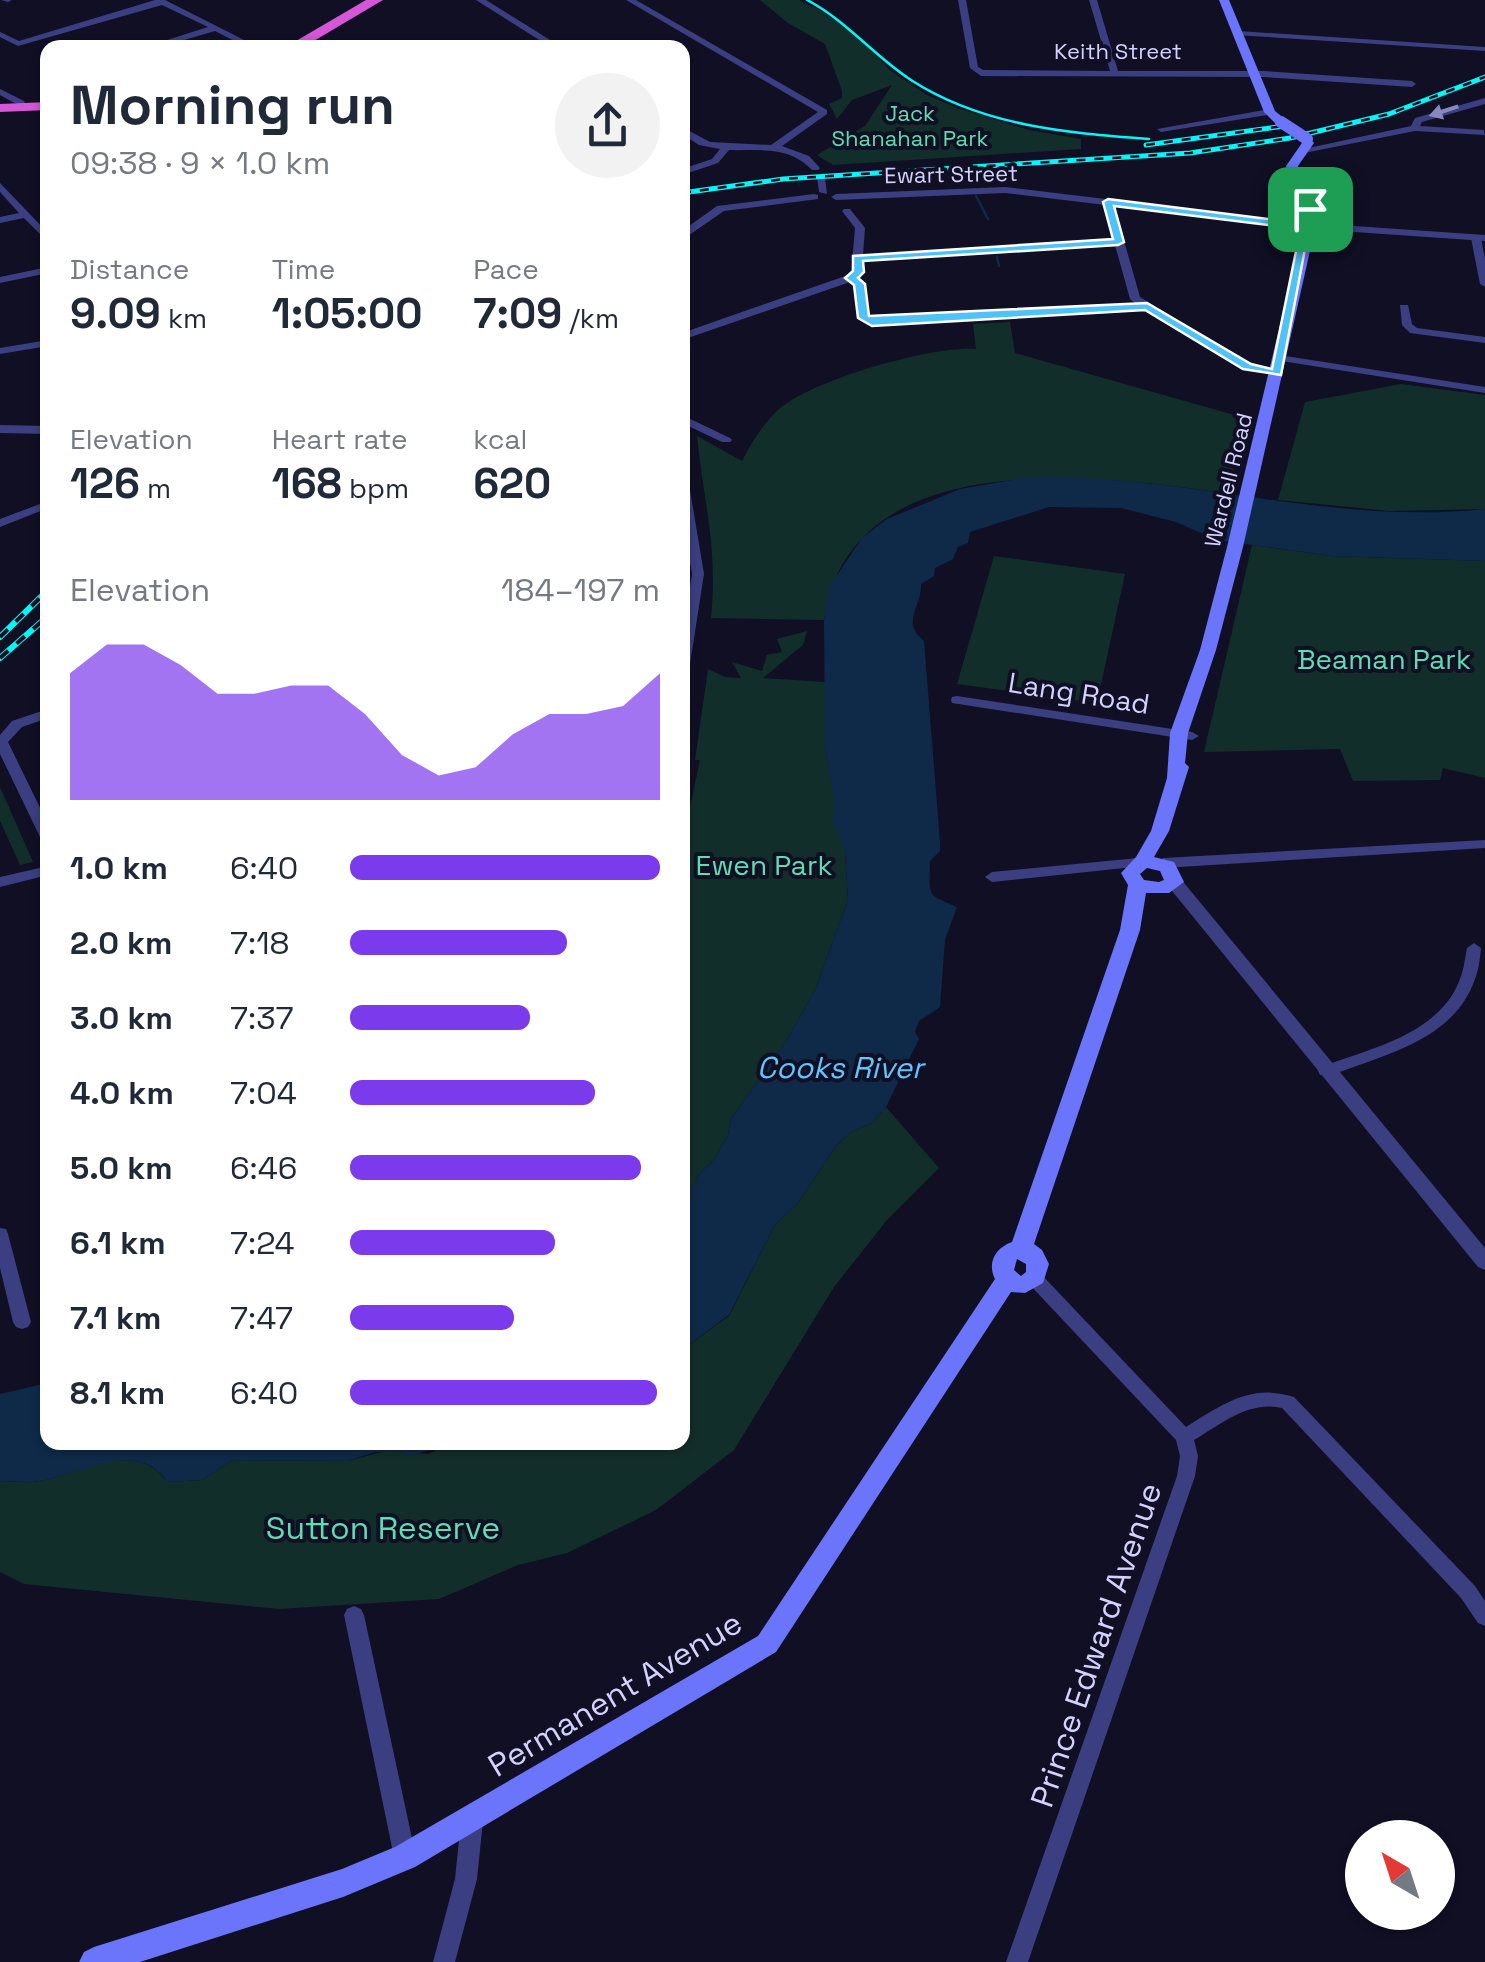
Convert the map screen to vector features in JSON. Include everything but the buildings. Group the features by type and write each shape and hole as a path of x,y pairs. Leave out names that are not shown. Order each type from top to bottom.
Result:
{"highway":[{"path":"306,40 376,0"},
{"path":"313,40 327,29"},
{"path":"0,106 40,104"},
{"path":"0,106 40,104"}],"main road":[{"path":"1224,0 1270,112 1305,144"},
{"name":"Wardell Road","path":"1154,875 1180,733 1210,668 1208,650 1236,546 1309,226 1310,209 1292,166 1305,144"},
{"path":"1021,1279 1040,1270 1037,1260 1020,1252 1130,930 1154,875"},
{"name":"Permanent Avenue","path":"94,1962 344,1883 405,1856 472,1821 767,1644 1021,1279"}],"street":[{"path":"480,0 546,40"},
{"path":"630,0 824,112 772,149"},
{"name":"Keith Street","path":"962,0 974,68 982,73 1254,74 1412,84"},
{"path":"1094,0 1114,74"},
{"path":"0,34 18,44 161,1 240,40"},
{"path":"174,40 215,28"},
{"path":"1238,33 1485,48"},
{"path":"0,92 21,104"},
{"path":"1415,128 1418,120 1481,101"},
{"path":"1161,129 1270,112"},
{"path":"1482,119 1485,143"},
{"path":"1305,144 1415,128 1484,133"},
{"path":"690,135 726,148 794,152 816,168"},
{"path":"690,169 716,161 726,148"},
{"path":"0,186 40,231"},
{"name":"Ewart Street","path":"690,231 727,206 824,191 1005,190 1268,222 1480,238"},
{"path":"1108,202 1135,299 1248,367 1278,366 1485,390"},
{"path":"1268,222 1295,218 1310,209"},
{"path":"0,220 26,215"},
{"path":"690,334 859,272 849,216"},
{"path":"1480,238 1485,284"},
{"path":"857,258 1118,242"},
{"path":"0,280 40,272"},
{"path":"850,278 860,284 865,319 876,324 1147,307"},
{"path":"1404,307 1407,325 1414,332 1485,340"},
{"path":"0,351 40,344"},
{"path":"690,423 726,440"},
{"path":"0,429 40,430"},
{"path":"0,523 40,507"},
{"path":"690,522 698,565 690,621"},
{"name":"Lang Road","path":"958,700 1180,733"},
{"path":"40,716 16,724 1,742 40,822"},
{"path":"992,877 1074,871 1154,875 1244,859 1485,844"},
{"path":"0,882 40,872"},
{"path":"1154,875 1202,921 1485,1262"},
{"path":"1326,1072 1428,1030 1458,1006 1473,968 1474,948"},
{"path":"0,1234 22,1322"},
{"path":"1021,1279 1184,1436 1252,1400 1274,1396 1288,1402 1468,1592 1485,1617"},
{"name":"Prince Edward Avenue","path":"1017,1962 1186,1476 1184,1436"},
{"path":"354,1615 405,1856"},
{"path":"444,1962 466,1878 472,1821"}],"green space":[{"name":"Jack Shanahan Park","path":"760,0 799,0 852,31 891,71 927,95 1029,130 1081,139 1081,149 833,165 817,155 865,126 892,85 852,100 837,119 829,104 842,98 842,91 825,44 788,23"},
{"path":"1010,322 1015,353 1245,418 1229,494 1052,478 989,483 930,496 880,522 844,562 824,620 711,618 711,548 697,436 742,461 778,410 817,387 903,359 976,349 973,324"},
{"path":"1401,384 1485,395 1485,509 1389,511 1278,500 1305,402"},
{"name":"Beaman Park","path":"1252,545 1332,556 1485,561 1485,778 1443,768 1440,780 1353,781 1340,749 1204,752"},
{"path":"994,556 1125,574 1097,703 957,684"},
{"name":"Ewen Park","path":"807,631 803,645 763,678 825,682 825,748 845,851 848,900 815,990 785,1043 731,1119 728,1135 714,1160 699,1174 690,1195 690,807 700,760 695,760 708,669 725,677 741,678 732,662 762,671 767,655 782,652 777,639"},
{"path":"0,787 33,862 20,865 0,821"},
{"name":"Sutton Reserve","path":"886,1107 939,1168 887,1220 834,1287 734,1450 656,1510 567,1553 518,1565 439,1599 279,1609 24,1584 0,1572 0,1482 49,1479 104,1463 139,1462 154,1468 167,1482 202,1480 233,1460 347,1461 389,1450 428,1454 436,1450 690,1450 690,1344 729,1316 775,1225 797,1204 837,1145 850,1133 872,1123"}],"water":[{"name":"Cooks River","path":"1029,477 1086,478 1371,511 1485,509 1485,561 1332,556 1217,540 1176,522 1121,508 1049,507 970,532 968,543 958,547 953,559 935,568 934,576 921,584 913,621 924,641 940,842 940,851 930,861 930,888 935,896 957,907 945,940 940,1007 919,1021 915,1032 919,1039 886,1107 872,1123 850,1133 837,1145 797,1204 775,1225 729,1315 690,1344 690,1194 699,1174 714,1160 728,1135 731,1119 785,1043 815,990 848,900 845,851 833,822 835,805 825,748 824,620 829,587 862,538 887,519 960,489"},
{"path":"40,1385 40,1450 429,1450 407,1457 401,1451 376,1452 347,1461 233,1460 202,1480 167,1482 154,1468 122,1461 32,1482 0,1482 0,1394"}],"waterway":[{"path":"976,196 988,219"},
{"path":"997,257 999,266"}],"tram line":[{"path":"807,0 911,80 967,108 1026,125 1149,139"}],"railway":[{"path":"690,192 783,179 1190,153 1290,138 1389,114 1485,77"},
{"path":"1146,145 1284,126"},
{"path":"0,637 40,598"},
{"path":"0,658 40,623"}],"route":[{"path":"1108,202 1268,222 1295,218 1310,209 1311,220 1277,373 1248,367 1147,307 872,323 864,318 860,284 850,278 859,272 857,258 1118,242 1108,202"}]}
